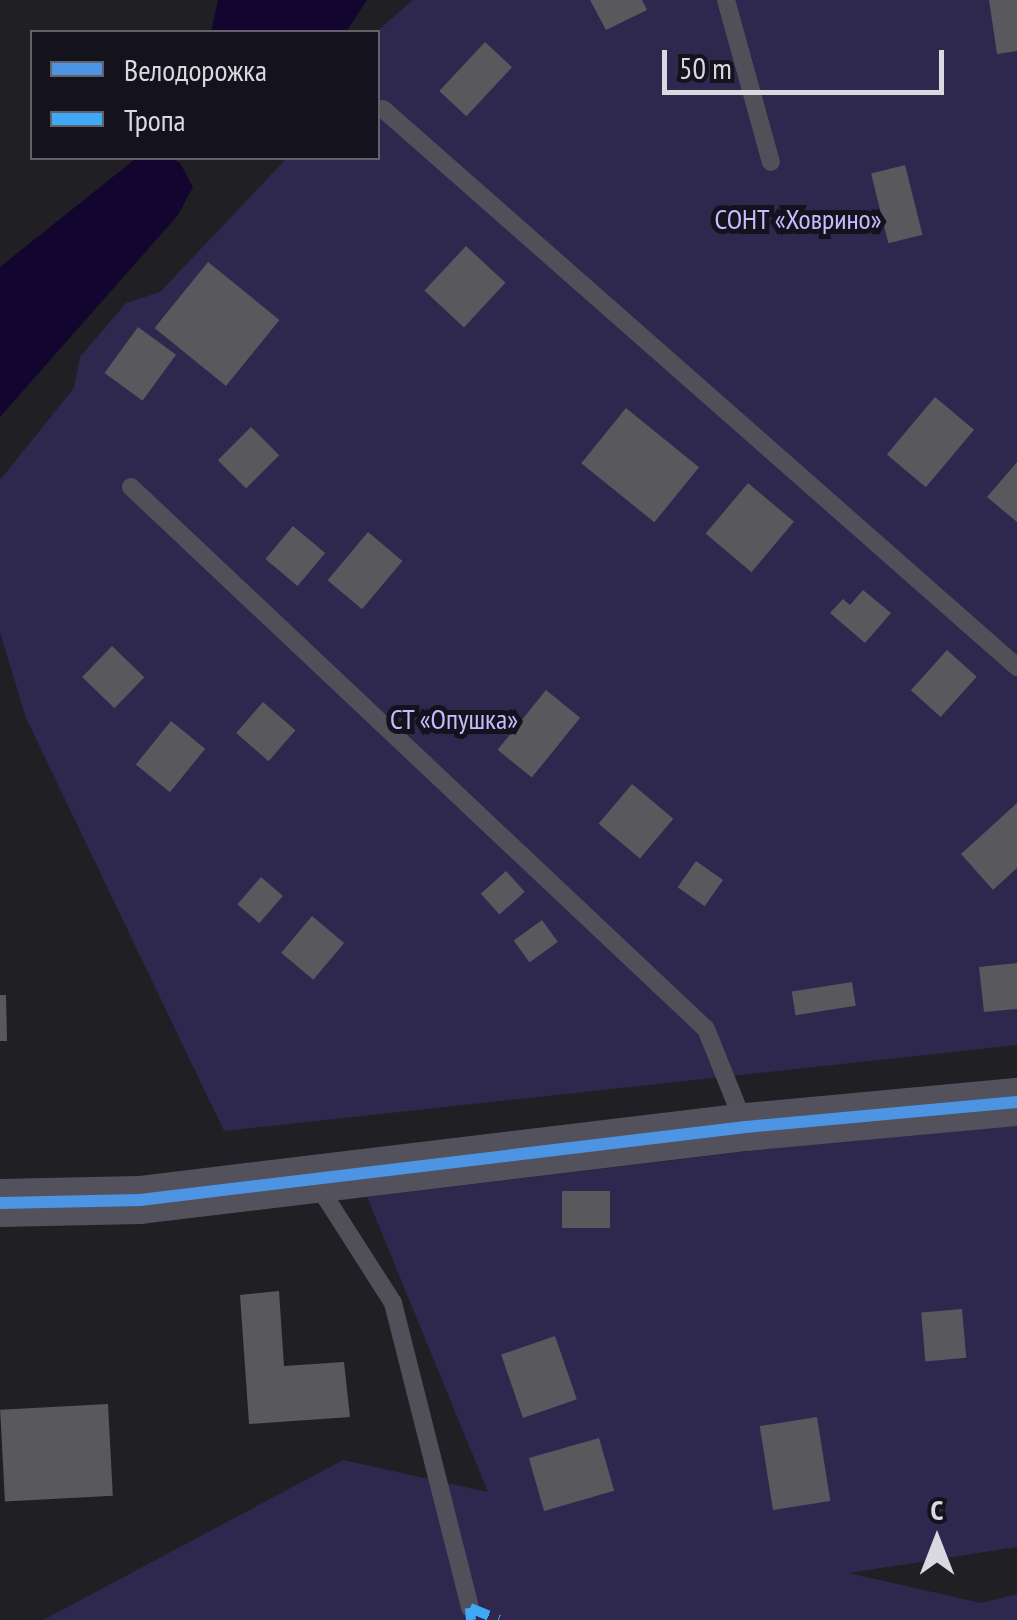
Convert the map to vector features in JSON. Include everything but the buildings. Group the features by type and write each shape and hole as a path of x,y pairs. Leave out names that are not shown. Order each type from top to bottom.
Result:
{"street":[{"path":"0,1204 140,1200 746,1127 1017,1102"}],"lane":[{"path":"726,0 771,162"},
{"path":"383,109 1017,667"},
{"path":"132,487 706,1029 746,1127"},
{"path":"314,1179 393,1303 470,1608"}],"green space":[{"name":"СТ «Опушка»","path":"413,0 1017,0 1017,1045 224,1131 26,718 0,632 0,480 74,388 80,357 126,303 160,292 285,160 380,160 378,30"},
{"path":"1017,1119 1017,1547 849,1573 981,1603 1017,1594 1017,1620 43,1620 343,1460 488,1492 367,1197"}],"shaded area":[{"path":"218,0 367,0 347,30 211,30"},
{"path":"134,160 175,160 193,187 178,215 0,417 0,267"}],"marked path":[{"path":"471,1620 470,1608 499,1620"}],"cycle path":[{"path":"0,1203 140,1200 746,1127 1017,1102"}],"park label":[{"name":"СОНТ «Ховрино»","path":"798,219"}]}
